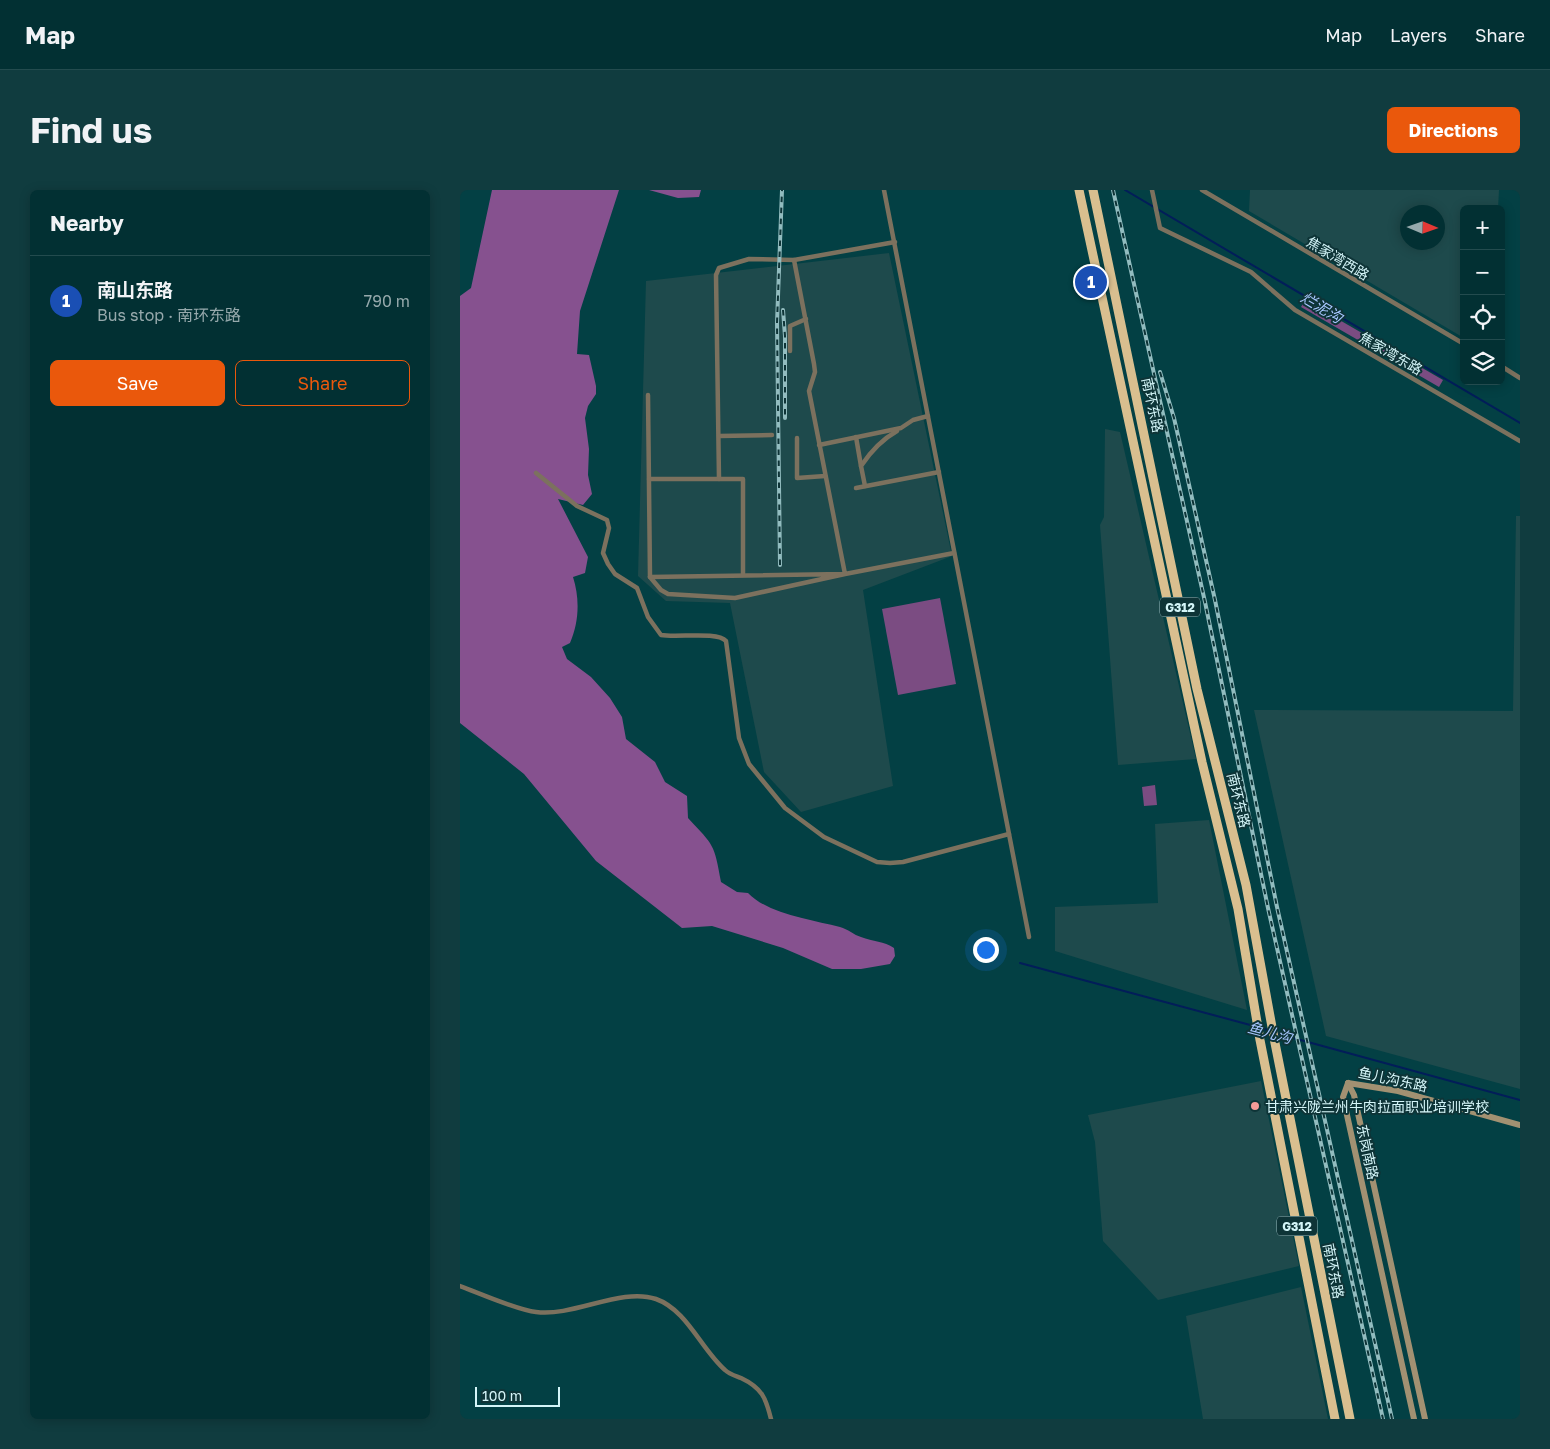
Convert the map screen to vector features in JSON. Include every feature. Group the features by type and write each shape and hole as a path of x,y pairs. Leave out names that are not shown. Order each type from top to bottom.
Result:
{"highway":[{"name":"南环东路","path":"1080,190 1197,743 1233,888 1259,1034 1336,1419"},
{"name":"南环东路","path":"1093,190 1197,689 1246,885 1271,1024 1350,1419"},
{"path":"1233,888 1246,885"}],"street":[{"path":"884,190 1028,937"},
{"name":"焦家湾东路","path":"1152,190 1160,228 1251,272 1295,310 1520,441"},
{"name":"焦家湾西路","path":"1202,190 1460,342"},
{"path":"720,479 717,271 726,264 749,259 794,260 894,242"},
{"path":"794,260 815,372 808,391 845,574"},
{"path":"790,351 790,326 806,319"},
{"path":"1505,369 1520,378"},
{"path":"648,395 650,577 661,590 668,594 734,598 954,553"},
{"path":"861,466 872,450 885,437 913,420 928,416"},
{"path":"819,445 901,428"},
{"path":"719,436 772,434"},
{"path":"856,437 865,486"},
{"path":"797,438 797,478 825,476"},
{"path":"856,488 939,472"},
{"path":"536,473 578,506 607,520 609,528 604,553 608,564 616,574 637,588 648,617 661,635 674,638 718,635 726,641 739,738 750,764 785,808 824,837 877,862 903,862 1009,834"},
{"path":"649,479 743,479 743,575"},
{"path":"650,577 845,574"},
{"name":"鱼儿沟东路","path":"1348,1083 1398,1091 1520,1125"},
{"name":"东岗南路","path":"1348,1083 1343,1097 1414,1419"},
{"name":"东岗南路","path":"1348,1083 1354,1095 1425,1419"},
{"path":"460,1286 536,1312 578,1308 634,1296 656,1299 678,1312 704,1348 726,1371 752,1383 766,1398 771,1419"}],"shaded area":[{"path":"492,190 619,190 580,311 577,354 589,355 596,386 596,394 588,406 585,418 589,449 588,475 592,494 583,505 558,499 588,557 585,573 573,577 578,610 570,643 562,647 567,659 591,677 610,698 622,717 626,739 655,762 665,782 687,796 688,818 712,846 717,859 721,882 737,892 748,893 767,906 779,911 840,927 858,936 890,946 894,948 895,956 890,964 861,969 832,969 783,948 712,926 682,928 596,861 524,774 460,723 460,296 471,288"},
{"path":"649,190 701,190 699,197 678,198"},
{"path":"1250,190 1499,190 1498,205 1460,205 1460,336 1249,211"},
{"path":"889,253 952,556 863,590 893,786 801,812 764,772 730,603 666,601 638,576 646,281"},
{"path":"1305,300 1443,380 1439,387 1301,307"},
{"path":"1105,429 1120,432 1196,759 1118,765 1100,525 1104,517"},
{"path":"1516,516 1520,516 1520,1089 1326,1036 1254,710 1513,711"},
{"path":"940,598 956,684 898,695 882,609"},
{"path":"1155,785 1157,805 1144,806 1142,787"},
{"path":"1209,820 1247,1010 1055,951 1055,907 1158,903 1155,824"},
{"path":"1261,1081 1299,1266 1158,1300 1103,1241 1095,1142 1088,1115"},
{"path":"1301,1287 1328,1419 1203,1419 1186,1316"}],"waterway":[{"name":"烂泥沟","path":"1125,190 1520,423"},
{"name":"鱼儿沟","path":"1020,963 1254,1026"},
{"name":"鱼儿沟","path":"1261,1028 1271,1031"},
{"name":"鱼儿沟","path":"1275,1033 1520,1100"}],"railway":[{"path":"780,565 777,323 782,190"},
{"path":"1113,190 1205,602 1268,908 1383,1419"},
{"path":"783,310 785,336 785,418"},
{"path":"1160,372 1174,418 1215,600 1277,907 1392,1419"}],"place":[{"name":"南山东路","path":"1091,282"},
{"name":"甘肃兴陇兰州牛肉拉面职业培训学校","path":"1255,1106"}]}
